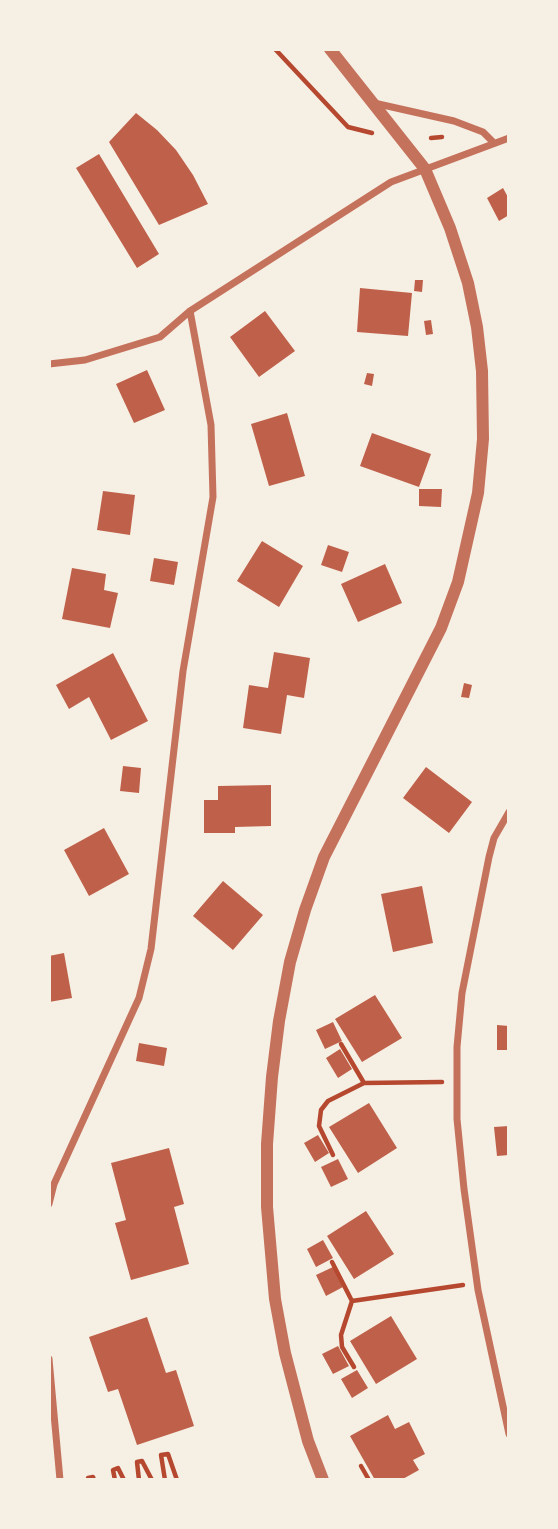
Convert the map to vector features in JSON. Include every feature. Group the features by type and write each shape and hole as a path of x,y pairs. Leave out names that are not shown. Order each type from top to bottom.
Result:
{"street":[{"path":"323,1480 308,1441 285,1353 275,1299 267,1207 267,1144 271,1090 284,997 305,910 330,846 441,628 458,582 478,493 483,439 482,371 477,327 468,283 450,228 425,169 330,49"},
{"path":"372,103 454,121 483,132 494,143"},
{"path":"49,364 85,360 160,337 190,311 391,182 509,138"},
{"path":"49,1204 54,1184 139,998 151,949 182,682 214,497 211,425 190,311"},
{"path":"509,812 494,838 473,933 459,1019 457,1082 457,1119 477,1283 509,1434"},
{"path":"49,1359 60,1480"}],"path":[{"path":"275,49 348,127 378,135"},
{"path":"431,138 442,137"},
{"path":"341,1044 364,1083"},
{"path":"333,1155 319,1126 321,1110 328,1101 364,1083 457,1082"},
{"path":"332,1262 352,1301 341,1335 341,1347 354,1367"},
{"path":"352,1301 477,1283"},
{"path":"165,1480 161,1455 168,1454 177,1480"},
{"path":"139,1480 137,1462 142,1461 152,1480"},
{"path":"361,1466 369,1480"},
{"path":"114,1480 113,1470 118,1468 124,1480"},
{"path":"88,1480 93,1477 94,1480"}],"building":[{"path":"136,113 176,150 208,204 159,225 109,142"},
{"path":"99,154 159,254 137,268 76,168"},
{"path":"503,188 509,199 509,215 499,221 487,198"},
{"path":"415,280 423,280 422,292 414,291"},
{"path":"360,288 412,293 408,336 357,332"},
{"path":"265,311 295,351 259,377 230,337"},
{"path":"431,320 433,334 426,335 424,321"},
{"path":"147,370 165,410 134,423 116,384"},
{"path":"367,373 374,374 372,386 364,384"},
{"path":"287,413 305,476 269,486 251,424"},
{"path":"372,433 431,454 419,487 360,466"},
{"path":"419,489 442,489 441,507 419,506"},
{"path":"103,491 135,495 130,535 97,530"},
{"path":"262,541 303,566 279,607 237,581"},
{"path":"328,545 349,552 342,572 321,565"},
{"path":"154,558 178,562 174,585 150,581"},
{"path":"385,564 402,603 358,622 341,584"},
{"path":"72,568 106,574 104,590 118,593 110,628 62,619"},
{"path":"274,652 310,658 304,698 287,695 281,734 243,728 249,685 268,688"},
{"path":"113,653 148,721 111,740 89,697 69,709 56,685"},
{"path":"464,683 472,685 469,698 461,697"},
{"path":"123,766 141,768 139,793 120,791"},
{"path":"426,767 472,802 449,833 403,798"},
{"path":"271,785 271,826 235,827 235,833 204,833 204,800 218,800 218,786"},
{"path":"104,828 129,874 89,896 64,850"},
{"path":"223,881 263,915 233,950 193,916"},
{"path":"422,886 433,943 393,952 381,894"},
{"path":"64,953 72,998 49,1002 49,956"},
{"path":"375,995 402,1038 362,1062 335,1019"},
{"path":"333,1022 342,1041 325,1049 316,1030"},
{"path":"497,1025 509,1026 509,1050 497,1050"},
{"path":"139,1043 167,1048 164,1066 136,1061"},
{"path":"340,1049 352,1069 338,1078 326,1058"},
{"path":"369,1103 397,1148 358,1173 329,1127"},
{"path":"509,1126 509,1155 497,1156 494,1127"},
{"path":"318,1135 329,1153 315,1162 304,1143"},
{"path":"169,1148 184,1204 174,1207 189,1264 131,1280 115,1223 126,1220 111,1163"},
{"path":"338,1159 348,1179 331,1187 321,1167"},
{"path":"366,1211 394,1254 354,1279 327,1236"},
{"path":"323,1240 333,1258 316,1267 307,1249"},
{"path":"333,1267 343,1287 326,1296 316,1275"},
{"path":"391,1316 417,1359 376,1384 350,1341"},
{"path":"147,1317 166,1373 176,1370 194,1426 137,1445 118,1389 108,1392 89,1337"},
{"path":"338,1346 349,1366 333,1374 322,1354"},
{"path":"357,1370 368,1388 352,1398 341,1379"},
{"path":"388,1415 395,1429 409,1422 425,1454 413,1460 419,1470 401,1480 375,1480 350,1436"}]}
